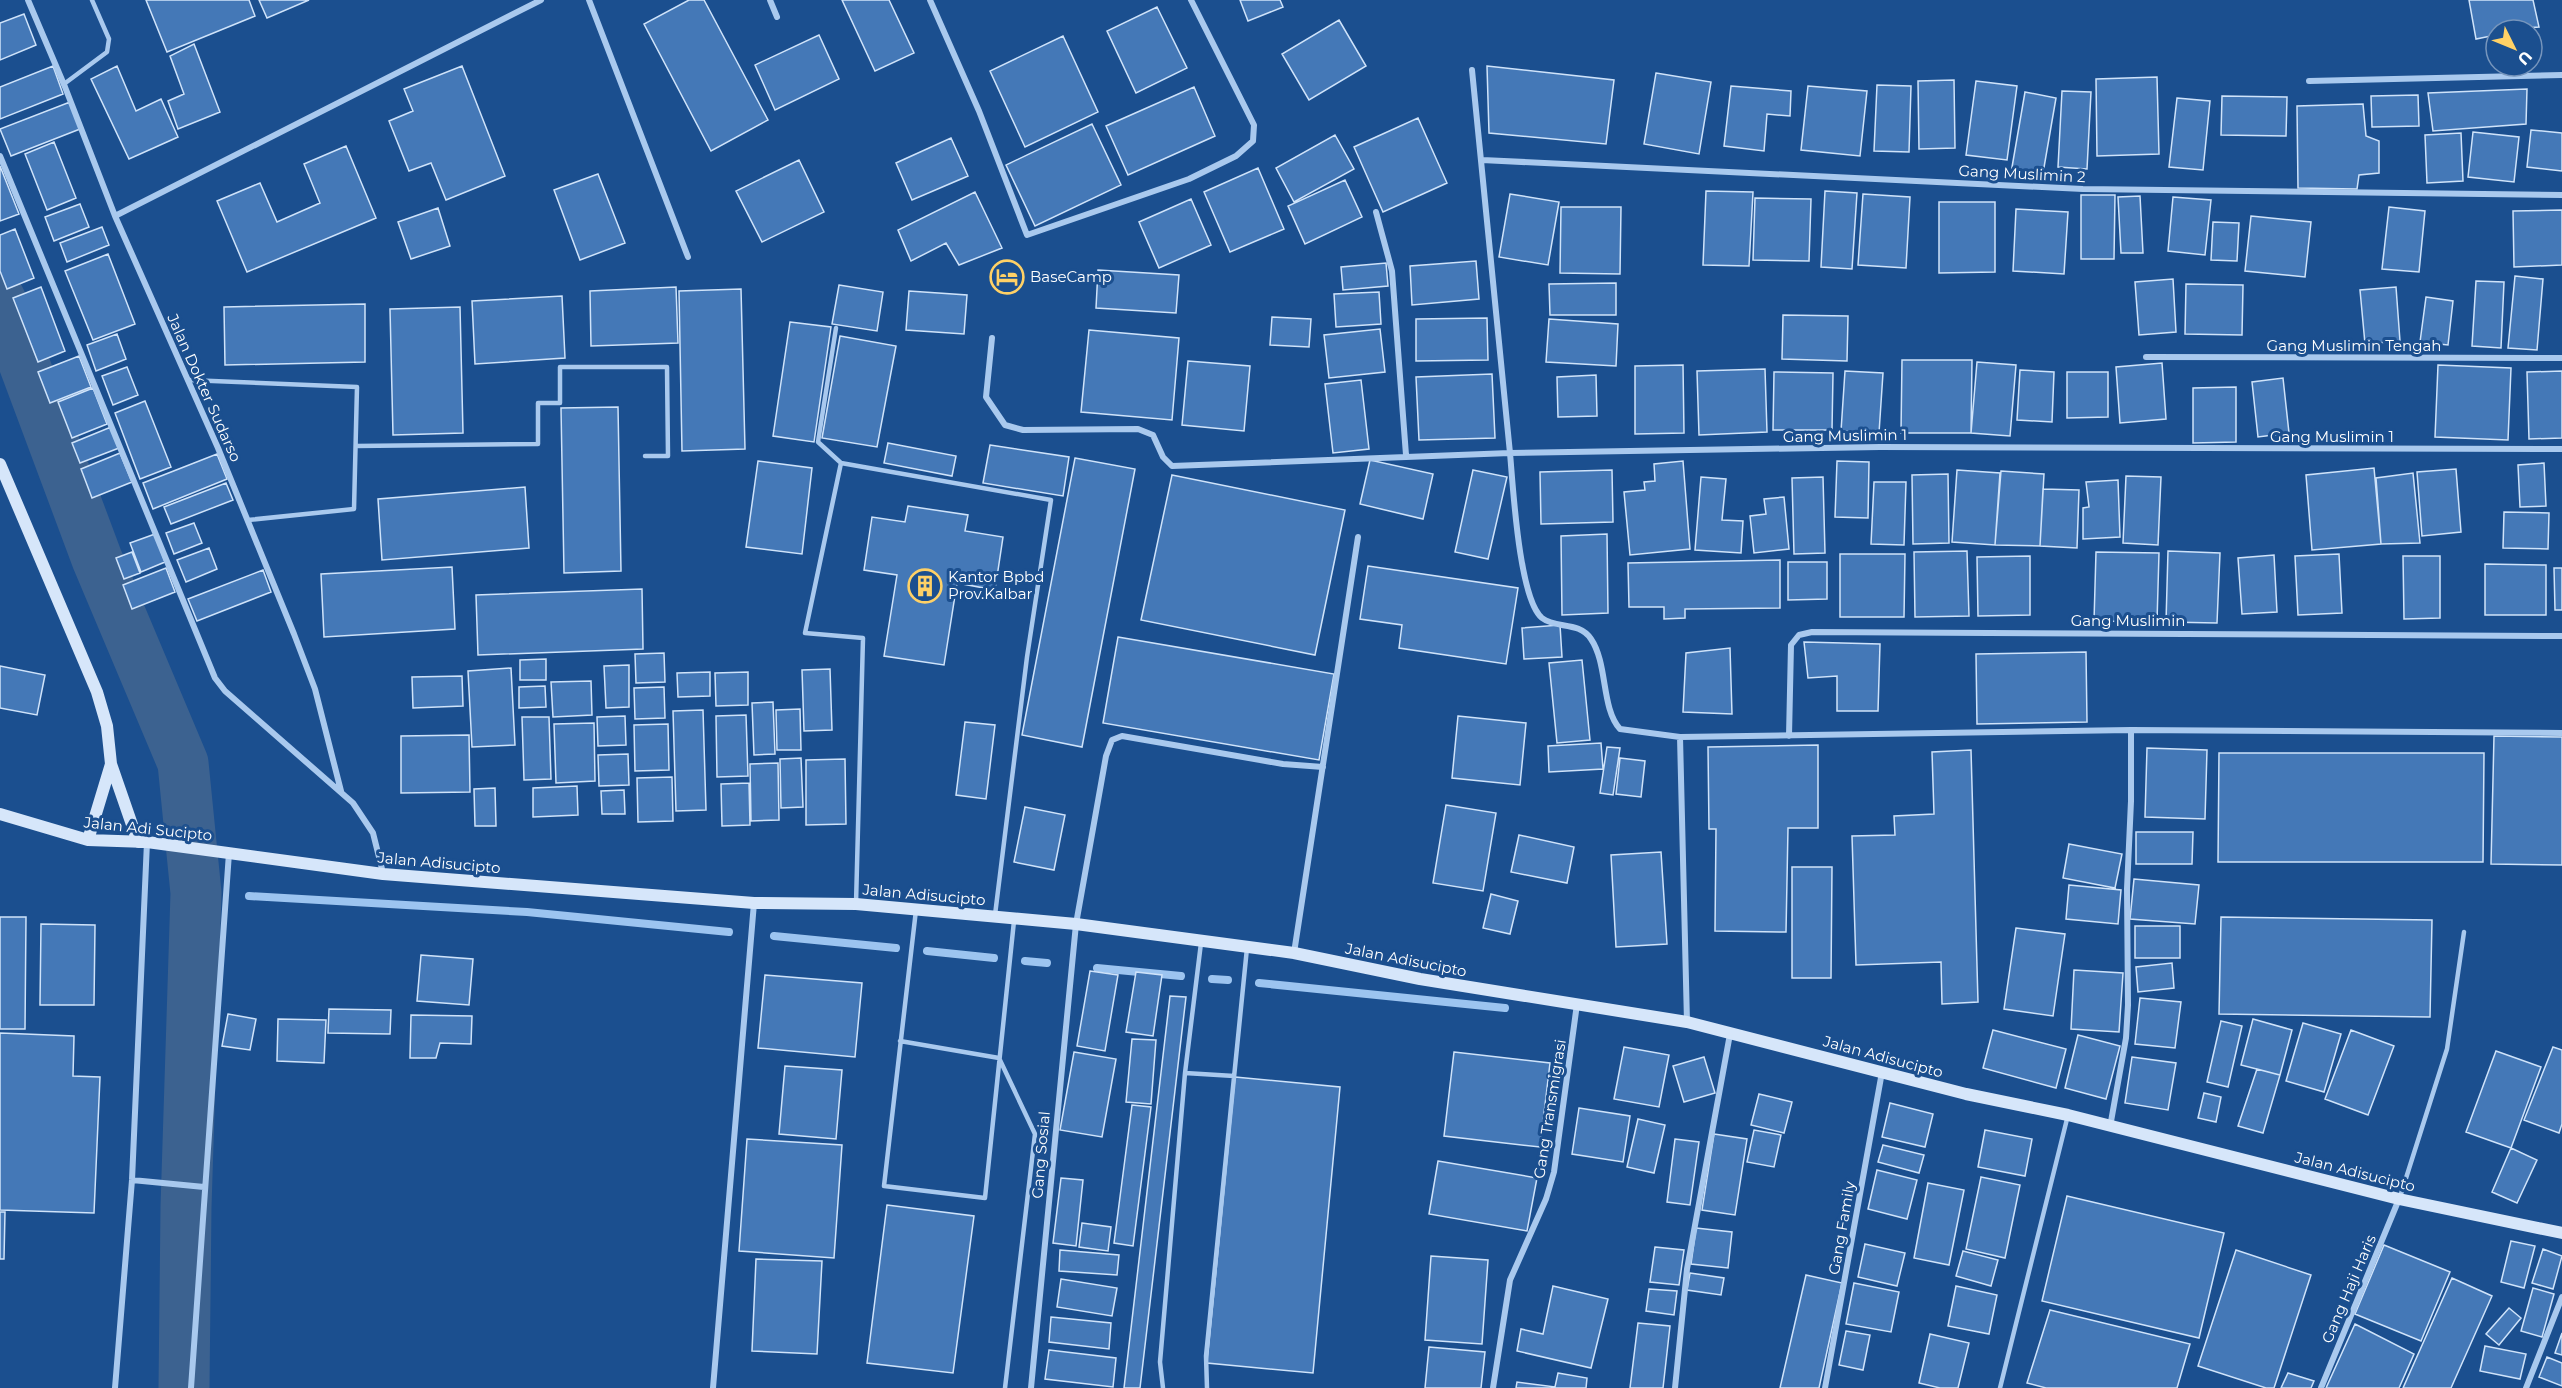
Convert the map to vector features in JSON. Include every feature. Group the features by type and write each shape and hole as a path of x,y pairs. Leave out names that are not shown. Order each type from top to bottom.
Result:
{"main road":[{"path":"0,465 97,692 107,726 111,764 143,842"},
{"path":"88,840 111,764"},
{"name":"Jalan Adi Sucipto","path":"0,814 88,840 143,842 226,853"},
{"name":"Jalan Adisucipto","path":"226,853 383,874 754,903 856,904 1076,924 1247,945 1420,979 1686,1022 1966,1094 2068,1115 2399,1199 2562,1233"}],"street":[{"name":"Jalan Dokter Sudarso","path":"28,0 64,84 115,216 189,380 315,688 341,792"},
{"path":"115,216 541,0"},
{"path":"589,0 688,257"},
{"path":"770,0 777,17"},
{"path":"930,0 979,111 1027,235 1189,179 1236,156 1253,141 1254,125 1191,0"},
{"path":"1472,70 1525,580 1534,607 1542,618 1580,629 1591,638 1600,662 1612,717 1620,729 1680,737 2131,730 2562,732"},
{"path":"2309,81 2562,75"},
{"path":"0,156 215,678 225,691 341,792 367,820 373,833 383,874"},
{"name":"Gang Muslimin 2","path":"1482,160 2083,189 2562,195"},
{"path":"1376,212 1392,271 1406,455"},
{"name":"Gang Muslimin 1","path":"992,338 986,397 1005,425 1023,430 1138,429 1153,435 1163,458 1172,466 1406,455 1880,447 2562,449"},
{"name":"Gang Muslimin Tengah","path":"2146,357 2562,358"},
{"path":"1294,953 1358,537"},
{"name":"Gang Muslimin","path":"1789,736 1791,645 1799,635 1812,632 2562,636"},
{"path":"2110,1127 2126,1038 2128,1005 2127,889 2131,730"},
{"name":"Gang Sosial","path":"1031,1388 1076,924 1106,756 1112,740 1122,736 1283,764 1323,767"},
{"path":"1680,737 1686,1022"},
{"path":"115,1388 132,1180 143,842"},
{"path":"191,1388 226,853"},
{"path":"713,1388 754,903"},
{"name":"Gang Transmigrasi","path":"1493,1388 1510,1280 1546,1199 1554,1172 1577,1003"},
{"path":"1675,1388 1687,1269 1731,1033"},
{"name":"Gang Family","path":"1825,1388 1882,1072"},
{"path":"132,1180 204,1187"},
{"name":"Gang Haji Haris","path":"2321,1388 2399,1199"},
{"path":"2526,1388 2562,1297"}],"lane":[{"path":"64,84 107,52 109,39 92,0"},
{"path":"836,328 818,442 841,463 1051,500 1027,657 995,916"},
{"path":"356,446 538,444 538,403 560,403 560,368 667,367 668,456 645,456"},
{"path":"189,380 357,387 354,510 248,520"},
{"path":"841,463 805,633 863,638 856,904"},
{"path":"916,909 884,1186 985,1198 1014,918"},
{"path":"2399,1199 2448,1049 2464,932"},
{"path":"1163,1388 1160,1362 1185,1073 1201,938"},
{"path":"1206,1388 1206,1356 1247,945"},
{"path":"900,1041 999,1058"},
{"path":"999,1058 1035,1134 1005,1388"},
{"path":"1185,1073 1234,1076"},
{"path":"2000,1388 2068,1115"}],"building":[{"path":"146,0 249,0 255,16 167,52"},
{"path":"259,0 309,0 267,18"},
{"path":"689,0 704,0 768,120 711,151 644,24"},
{"path":"842,0 889,0 914,53 875,71"},
{"path":"1240,0 1280,0 1283,7 1248,21"},
{"path":"2469,0 2533,0 2537,18 2484,18 2484,37 2476,39"},
{"path":"1157,7 1187,68 1136,93 1107,31"},
{"path":"24,14 36,45 0,60 0,23"},
{"path":"1339,20 1366,66 1309,100 1282,54"},
{"path":"819,35 839,79 775,110 755,65"},
{"path":"1063,36 1098,112 1025,147 990,71"},
{"path":"194,44 220,112 178,129 168,101 184,94 170,56"},
{"path":"53,66 63,94 0,119 0,87"},
{"path":"117,66 136,111 161,99 178,137 129,159 91,79"},
{"path":"462,66 505,176 446,200 431,163 409,171 389,121 413,111 404,89"},
{"path":"1487,66 1614,80 1606,144 1489,133"},
{"path":"1656,73 1711,82 1699,154 1644,144"},
{"path":"2157,77 2159,154 2097,156 2096,79"},
{"path":"1954,80 1955,148 1919,149 1918,81"},
{"path":"1976,81 2017,86 2007,160 1966,155"},
{"path":"1877,85 1911,86 1909,152 1874,151"},
{"path":"1731,86 1791,91 1790,116 1767,114 1764,151 1724,146"},
{"path":"1808,86 1867,91 1860,156 1801,150"},
{"path":"1194,87 1215,136 1128,175 1106,126"},
{"path":"2527,89 2526,124 2433,131 2428,93"},
{"path":"2062,91 2091,92 2087,169 2058,167"},
{"path":"2025,92 2056,98 2042,179 2011,173"},
{"path":"2418,95 2419,126 2372,127 2371,96"},
{"path":"2222,96 2287,97 2286,136 2221,135"},
{"path":"2177,98 2210,101 2203,170 2169,167"},
{"path":"70,102 80,129 11,156 0,129"},
{"path":"2363,104 2366,136 2379,141 2379,173 2359,175 2357,189 2298,188 2297,106"},
{"path":"1418,118 1447,183 1383,212 1354,147"},
{"path":"1092,124 1121,185 1035,226 1006,165"},
{"path":"2531,130 2562,133 2562,171 2527,167"},
{"path":"2473,132 2519,137 2514,182 2468,177"},
{"path":"2461,133 2463,181 2427,183 2425,135"},
{"path":"1335,135 1354,169 1294,202 1276,168"},
{"path":"951,138 968,176 912,200 896,163"},
{"path":"54,142 76,198 47,210 25,154"},
{"path":"346,146 376,218 247,272 217,201 260,183 277,222 320,203 304,164"},
{"path":"799,160 824,212 762,242 736,191"},
{"path":"0,166 19,214 0,221"},
{"path":"1258,168 1284,229 1230,252 1204,192"},
{"path":"598,174 625,243 580,260 554,190"},
{"path":"1345,180 1362,217 1305,244 1288,206"},
{"path":"1706,191 1753,192 1749,266 1703,265"},
{"path":"1825,191 1857,193 1852,269 1821,267"},
{"path":"975,192 1002,248 959,265 946,243 911,261 898,230"},
{"path":"1510,194 1559,202 1548,265 1499,257"},
{"path":"1863,194 1910,197 1906,268 1858,265"},
{"path":"2081,195 2115,195 2114,259 2081,259"},
{"path":"2140,196 2143,253 2121,253 2118,197"},
{"path":"2173,197 2211,200 2205,255 2168,251"},
{"path":"1755,198 1811,199 1809,261 1753,260"},
{"path":"1191,199 1211,245 1159,268 1139,222"},
{"path":"1939,202 1995,202 1995,272 1939,273"},
{"path":"80,204 89,227 54,241 45,217"},
{"path":"1561,207 1621,207 1620,274 1560,273"},
{"path":"2389,207 2425,211 2419,272 2382,269"},
{"path":"438,208 450,246 411,259 398,222"},
{"path":"2016,209 2068,212 2064,274 2013,271"},
{"path":"2562,210 2562,265 2514,267 2513,211"},
{"path":"2251,216 2311,222 2305,277 2245,271"},
{"path":"2213,222 2239,223 2237,261 2211,260"},
{"path":"102,227 109,245 67,262 60,243"},
{"path":"15,229 34,278 7,289 0,271 0,235"},
{"path":"108,254 135,324 93,340 65,271"},
{"path":"1476,261 1479,299 1412,305 1410,266"},
{"path":"1386,263 1388,286 1343,290 1341,267"},
{"path":"1098,270 1179,275 1176,313 1096,308"},
{"path":"2515,276 2543,279 2537,350 2508,348"},
{"path":"2173,279 2176,332 2139,335 2135,282"},
{"path":"2476,281 2504,282 2501,348 2472,346"},
{"path":"1616,283 1616,315 1550,315 1549,284"},
{"path":"2186,284 2243,285 2242,335 2185,334"},
{"path":"839,285 883,292 877,331 832,324"},
{"path":"41,287 65,351 38,362 13,298"},
{"path":"676,287 678,343 591,346 590,291"},
{"path":"2396,287 2400,341 2365,344 2360,290"},
{"path":"741,289 745,449 682,451 679,291"},
{"path":"909,291 967,295 964,334 906,330"},
{"path":"1379,292 1381,324 1336,327 1334,294"},
{"path":"562,296 565,358 475,364 472,301"},
{"path":"2426,297 2453,301 2448,345 2420,342"},
{"path":"365,304 365,362 225,365 224,307"},
{"path":"460,307 463,433 393,435 390,309"},
{"path":"1783,315 1848,316 1847,361 1782,359"},
{"path":"1272,317 1311,319 1309,347 1270,345"},
{"path":"1487,318 1488,360 1416,361 1416,319"},
{"path":"1549,319 1618,324 1616,366 1546,362"},
{"path":"790,322 831,327 814,442 773,436"},
{"path":"1380,329 1385,372 1329,378 1324,335"},
{"path":"1089,330 1179,338 1172,420 1081,412"},
{"path":"117,334 126,359 96,371 87,345"},
{"path":"840,336 896,346 877,447 822,438"},
{"path":"79,356 91,387 50,403 38,372"},
{"path":"1902,360 1972,360 1971,433 1901,433"},
{"path":"1188,361 1250,366 1244,431 1182,425"},
{"path":"1977,362 2016,365 2010,436 1971,433"},
{"path":"2162,363 2166,419 2120,423 2116,367"},
{"path":"1683,365 1684,433 1635,434 1635,366"},
{"path":"2438,365 2511,368 2508,440 2435,437"},
{"path":"127,367 138,395 113,405 102,376"},
{"path":"1765,369 1767,432 1699,435 1697,371"},
{"path":"2020,370 2054,372 2052,422 2017,420"},
{"path":"1845,371 1883,373 1879,433 1841,431"},
{"path":"2562,371 2562,438 2529,439 2527,372"},
{"path":"1774,372 1833,373 1832,430 1773,430"},
{"path":"2067,372 2108,372 2108,417 2067,418"},
{"path":"1492,374 1495,438 1419,440 1416,377"},
{"path":"1596,375 1597,416 1558,417 1557,377"},
{"path":"2283,378 2289,433 2258,437 2252,382"},
{"path":"1361,380 1369,449 1333,453 1325,384"},
{"path":"2236,387 2236,442 2193,443 2193,388"},
{"path":"93,388 107,424 72,438 58,402"},
{"path":"145,401 171,467 140,479 115,413"},
{"path":"618,407 621,571 564,573 561,408"},
{"path":"111,427 119,448 80,463 72,443"},
{"path":"888,443 956,456 952,476 884,463"},
{"path":"990,445 1069,457 1063,496 983,483"},
{"path":"120,453 132,482 92,498 81,469"},
{"path":"217,454 227,479 153,509 143,483"},
{"path":"1075,458 1135,469 1082,747 1022,735"},
{"path":"1370,460 1433,474 1423,519 1360,504"},
{"path":"758,461 812,468 802,554 746,547"},
{"path":"1683,461 1690,549 1630,555 1624,492 1645,490 1644,482 1655,481 1654,464"},
{"path":"1837,461 1869,462 1868,518 1835,517"},
{"path":"2544,463 2546,506 2520,507 2518,465"},
{"path":"2374,468 2381,544 2312,550 2306,475"},
{"path":"2456,469 2461,532 2422,536 2417,472"},
{"path":"1473,470 1507,477 1488,559 1455,552"},
{"path":"1612,470 1613,522 1541,524 1540,472"},
{"path":"1957,470 2000,473 1995,545 1952,542"},
{"path":"2001,471 2044,474 2040,546 1995,545"},
{"path":"2413,473 2420,543 2381,544 2376,478"},
{"path":"1948,474 1949,543 1913,544 1912,475"},
{"path":"1172,475 1345,510 1315,655 1141,620"},
{"path":"2126,476 2161,477 2158,545 2123,543"},
{"path":"1701,477 1726,479 1722,520 1743,521 1741,553 1695,550"},
{"path":"1823,477 1825,553 1794,554 1792,478"},
{"path":"2118,480 2120,537 2083,539 2083,508 2089,507 2086,482"},
{"path":"1874,482 1906,482 1904,545 1871,544"},
{"path":"226,483 233,500 171,524 164,507"},
{"path":"525,487 529,548 382,560 378,499"},
{"path":"2043,489 2079,490 2077,548 2040,546"},
{"path":"1784,497 1789,549 1754,553 1750,516 1766,514 1764,499"},
{"name":"Kantor Bpbd Prov.Kalbar","path":"908,506 968,515 965,531 1003,537 995,590 957,583 944,665 884,656 897,575 864,570 872,517 905,522"},
{"path":"2504,512 2549,513 2548,549 2503,548"},
{"path":"194,523 202,543 174,554 166,533"},
{"path":"155,534 165,562 141,572 130,543"},
{"path":"1607,534 1608,613 1562,615 1561,536"},
{"path":"209,548 217,569 186,582 177,560"},
{"path":"1967,551 1969,616 1915,617 1914,552"},
{"path":"2168,551 2220,553 2217,623 2166,622"},
{"path":"132,552 140,573 124,579 116,558"},
{"path":"2096,552 2159,553 2157,622 2094,621"},
{"path":"1840,554 1905,554 1904,617 1840,617"},
{"path":"2339,554 2342,613 2298,615 2295,556"},
{"path":"2274,555 2277,612 2242,614 2238,558"},
{"path":"2030,556 2030,615 1978,616 1977,557"},
{"path":"2403,556 2440,556 2440,618 2404,619"},
{"path":"1780,560 1780,608 1685,609 1685,618 1664,619 1664,607 1629,607 1628,563"},
{"path":"1788,562 1827,562 1827,599 1788,600"},
{"path":"2485,564 2546,565 2546,615 2485,615"},
{"path":"1368,566 1518,588 1506,664 1399,648 1402,625 1360,619"},
{"path":"452,567 455,629 324,637 321,574"},
{"path":"166,568 175,592 132,609 123,585"},
{"path":"2554,568 2562,568 2562,610 2555,610"},
{"path":"263,570 271,592 197,621 188,599"},
{"path":"642,589 643,649 478,655 476,595"},
{"path":"1560,625 1562,657 1524,659 1522,628"},
{"path":"1118,637 1334,674 1319,760 1103,723"},
{"path":"1804,642 1880,644 1878,711 1837,711 1837,676 1808,678"},
{"path":"1730,648 1732,714 1683,712 1686,653"},
{"path":"2086,652 2087,722 1977,724 1976,654"},
{"path":"664,653 665,682 636,683 635,654"},
{"path":"546,659 546,680 520,680 520,660"},
{"path":"1582,660 1590,740 1557,743 1549,663"},
{"path":"629,665 629,707 606,708 604,666"},
{"path":"0,666 45,675 37,715 0,708"},
{"path":"511,668 515,745 472,747 468,671"},
{"path":"830,669 832,730 804,731 802,670"},
{"path":"710,672 710,696 678,697 677,673"},
{"path":"748,672 748,705 716,706 715,673"},
{"path":"462,676 463,706 413,708 412,677"},
{"path":"591,681 592,715 553,717 551,682"},
{"path":"545,686 546,707 519,708 519,687"},
{"path":"664,687 665,718 635,719 634,688"},
{"path":"773,702 775,754 754,755 752,703"},
{"path":"800,709 801,750 777,750 776,710"},
{"path":"703,710 706,810 676,811 673,711"},
{"path":"746,715 748,776 717,777 716,716"},
{"path":"625,716 626,745 598,746 597,717"},
{"path":"1458,716 1526,723 1520,785 1452,778"},
{"path":"522,717 549,717 551,779 524,780"},
{"path":"965,722 995,725 986,799 956,795"},
{"path":"594,723 595,781 556,783 554,724"},
{"path":"668,724 669,770 635,771 634,725"},
{"path":"469,735 470,792 401,793 401,736"},
{"path":"2494,736 2562,737 2562,865 2491,864"},
{"path":"1601,743 1603,769 1549,772 1548,746"},
{"path":"1818,745 1818,828 1788,828 1786,932 1715,931 1716,829 1709,829 1708,747"},
{"path":"1607,747 1620,748 1613,795 1600,793"},
{"path":"2147,748 2207,750 2205,819 2145,817"},
{"path":"1971,750 1978,1002 1942,1004 1941,962 1856,965 1852,836 1895,835 1894,816 1934,814 1932,752"},
{"path":"2219,753 2484,753 2483,862 2218,862"},
{"path":"628,754 629,785 599,786 598,755"},
{"path":"801,758 803,807 781,808 780,759"},
{"path":"1620,758 1645,761 1641,797 1616,794"},
{"path":"845,759 846,824 806,825 806,760"},
{"path":"778,763 779,820 751,821 750,764"},
{"path":"672,777 673,821 638,822 637,778"},
{"path":"749,783 750,825 722,826 721,784"},
{"path":"577,786 578,815 533,817 533,788"},
{"path":"495,788 496,826 475,826 474,789"},
{"path":"624,790 625,814 602,814 601,791"},
{"path":"1446,805 1496,813 1483,891 1433,883"},
{"path":"1025,807 1065,815 1054,870 1014,862"},
{"path":"2136,832 2193,832 2192,864 2136,864"},
{"path":"1519,835 1574,847 1567,883 1511,872"},
{"path":"2069,844 2122,854 2115,888 2063,878"},
{"path":"1661,852 1667,944 1616,947 1611,855"},
{"path":"1792,867 1832,867 1831,978 1792,978"},
{"path":"2134,879 2199,885 2195,924 2130,919"},
{"path":"2069,885 2121,890 2118,924 2066,919"},
{"path":"1491,894 1518,901 1510,934 1483,928"},
{"path":"0,917 26,917 25,1029 0,1029"},
{"path":"2221,917 2432,920 2430,1017 2219,1014"},
{"path":"41,924 95,925 94,1005 40,1005"},
{"path":"2135,926 2180,926 2180,958 2135,958"},
{"path":"2016,928 2065,934 2053,1016 2004,1009"},
{"path":"421,955 473,959 469,1005 417,1001"},
{"path":"2172,963 2174,988 2138,992 2136,967"},
{"path":"2074,970 2123,973 2119,1032 2071,1029"},
{"path":"1090,971 1118,975 1105,1051 1077,1046"},
{"path":"1136,972 1162,975 1153,1036 1126,1032"},
{"path":"765,975 862,983 855,1057 758,1048"},
{"path":"1170,996 1186,997 1140,1388 1124,1388"},
{"path":"2140,998 2181,1002 2175,1048 2135,1044"},
{"path":"329,1009 391,1010 390,1034 328,1033"},
{"path":"228,1014 256,1019 250,1050 222,1046"},
{"path":"411,1015 472,1016 471,1044 440,1043 436,1058 410,1058"},
{"path":"278,1019 326,1020 324,1063 277,1061"},
{"path":"2253,1019 2292,1030 2280,1075 2241,1065"},
{"path":"2221,1021 2242,1026 2228,1087 2207,1082"},
{"path":"2303,1023 2341,1034 2324,1092 2286,1081"},
{"path":"1993,1030 2066,1049 2056,1088 1983,1068"},
{"path":"2351,1030 2394,1046 2368,1115 2325,1099"},
{"path":"0,1033 74,1036 73,1076 100,1077 94,1213 0,1210"},
{"path":"2078,1035 2120,1046 2106,1099 2065,1088"},
{"path":"1132,1039 1156,1040 1151,1104 1126,1102"},
{"path":"1624,1047 1669,1055 1659,1107 1614,1099"},
{"path":"2553,1047 2562,1050 2562,1124 2559,1133 2524,1120"},
{"path":"2496,1051 2541,1067 2511,1148 2466,1132"},
{"path":"1074,1052 1116,1059 1102,1137 1060,1130"},
{"path":"1454,1052 1550,1063 1540,1147 1444,1136"},
{"path":"1704,1057 1715,1093 1684,1102 1673,1066"},
{"path":"2132,1057 2176,1063 2168,1110 2125,1103"},
{"path":"785,1066 842,1070 836,1139 779,1134"},
{"path":"2257,1069 2280,1075 2263,1133 2238,1126"},
{"path":"1235,1077 1340,1087 1313,1373 1207,1363"},
{"path":"2204,1093 2221,1097 2216,1122 2198,1118"},
{"path":"1759,1094 1792,1102 1784,1133 1751,1125"},
{"path":"1890,1103 1933,1114 1925,1147 1882,1137"},
{"path":"1132,1105 1151,1107 1133,1246 1114,1243"},
{"path":"1579,1108 1630,1116 1623,1162 1572,1154"},
{"path":"1638,1119 1665,1125 1654,1173 1627,1167"},
{"path":"1754,1130 1781,1135 1774,1167 1747,1162"},
{"path":"1985,1130 2032,1139 2025,1176 1978,1167"},
{"path":"1714,1134 1747,1139 1735,1215 1702,1210"},
{"path":"747,1139 842,1145 834,1258 739,1251"},
{"path":"1675,1139 1699,1142 1690,1205 1667,1202"},
{"path":"1883,1145 1924,1155 1919,1173 1878,1162"},
{"path":"2511,1148 2537,1160 2517,1203 2492,1192"},
{"path":"1438,1161 1537,1178 1527,1231 1429,1214"},
{"path":"1877,1170 1917,1180 1907,1219 1868,1209"},
{"path":"1981,1177 2020,1185 2005,1258 1966,1249"},
{"path":"1061,1178 1083,1180 1076,1246 1053,1243"},
{"path":"1928,1183 1964,1190 1949,1265 1914,1258"},
{"path":"2067,1196 2224,1233 2199,1338 2042,1301"},
{"path":"887,1205 974,1216 953,1373 867,1363"},
{"path":"0,1212 5,1212 4,1259 0,1259"},
{"path":"1082,1223 1111,1227 1108,1251 1079,1247"},
{"path":"1696,1228 1732,1232 1728,1268 1691,1264"},
{"path":"2511,1241 2535,1246 2524,1288 2501,1282"},
{"path":"1865,1244 1905,1253 1897,1286 1858,1277"},
{"path":"2384,1245 2450,1272 2421,1341 2355,1314"},
{"path":"1655,1247 1684,1250 1679,1285 1650,1282"},
{"path":"2543,1249 2562,1256 2553,1289 2532,1283"},
{"path":"1060,1250 1119,1255 1117,1275 1059,1271"},
{"path":"2236,1250 2311,1275 2274,1388 2266,1388 2198,1366"},
{"path":"1963,1251 1998,1260 1991,1286 1956,1276"},
{"path":"1431,1256 1488,1260 1482,1344 1425,1340"},
{"path":"756,1259 822,1261 817,1354 752,1351"},
{"path":"1690,1273 1724,1278 1721,1295 1687,1290"},
{"path":"1806,1275 1842,1283 1819,1388 1780,1388"},
{"path":"2452,1278 2492,1296 2451,1388 2403,1388"},
{"path":"1061,1279 1117,1288 1112,1316 1057,1307"},
{"path":"1854,1283 1899,1292 1891,1332 1846,1324"},
{"path":"1553,1286 1608,1299 1591,1368 1517,1351 1521,1329 1543,1334"},
{"path":"1956,1286 1997,1295 1989,1334 1948,1326"},
{"path":"2533,1288 2554,1294 2542,1337 2521,1331"},
{"path":"1649,1289 1677,1291 1674,1315 1646,1311"},
{"path":"2509,1308 2521,1318 2499,1345 2486,1334"},
{"path":"2050,1310 2190,1344 2177,1388 2046,1388 2027,1383"},
{"path":"1051,1317 1111,1323 1109,1349 1049,1342"},
{"path":"1638,1323 1670,1326 1663,1388 1630,1388"},
{"path":"2355,1324 2414,1354 2399,1388 2326,1388"},
{"path":"1846,1331 1870,1335 1863,1370 1839,1365"},
{"path":"2562,1333 2562,1355 2555,1353"},
{"path":"1930,1334 1969,1343 1958,1388 1940,1388 1919,1383"},
{"path":"2485,1346 2526,1354 2520,1379 2480,1371"},
{"path":"1429,1347 1485,1352 1481,1388 1425,1388"},
{"path":"1049,1350 1116,1358 1113,1387 1045,1379"},
{"path":"2547,1357 2562,1363 2562,1386 2539,1377"},
{"path":"1558,1373 1587,1378 1586,1388 1516,1388 1517,1382 1555,1387"},
{"path":"2288,1373 2314,1381 2311,1388 2281,1388"}],"waterway":[{"path":"0,299 97,559 183,763 196,893 186,1207 184,1388"},
{"path":"196,893 203,893"},
{"path":"249,896 527,912 729,932"},
{"path":"774,936 896,948"},
{"path":"927,951 994,958"},
{"path":"1025,961 1047,963"},
{"path":"1097,968 1181,976"},
{"path":"1212,979 1228,980"},
{"path":"1259,983 1505,1008"}],"place":[{"name":"BaseCamp","path":"1007,277"},
{"name":"Kantor Bpbd Prov.Kalbar","path":"925,586"}]}
